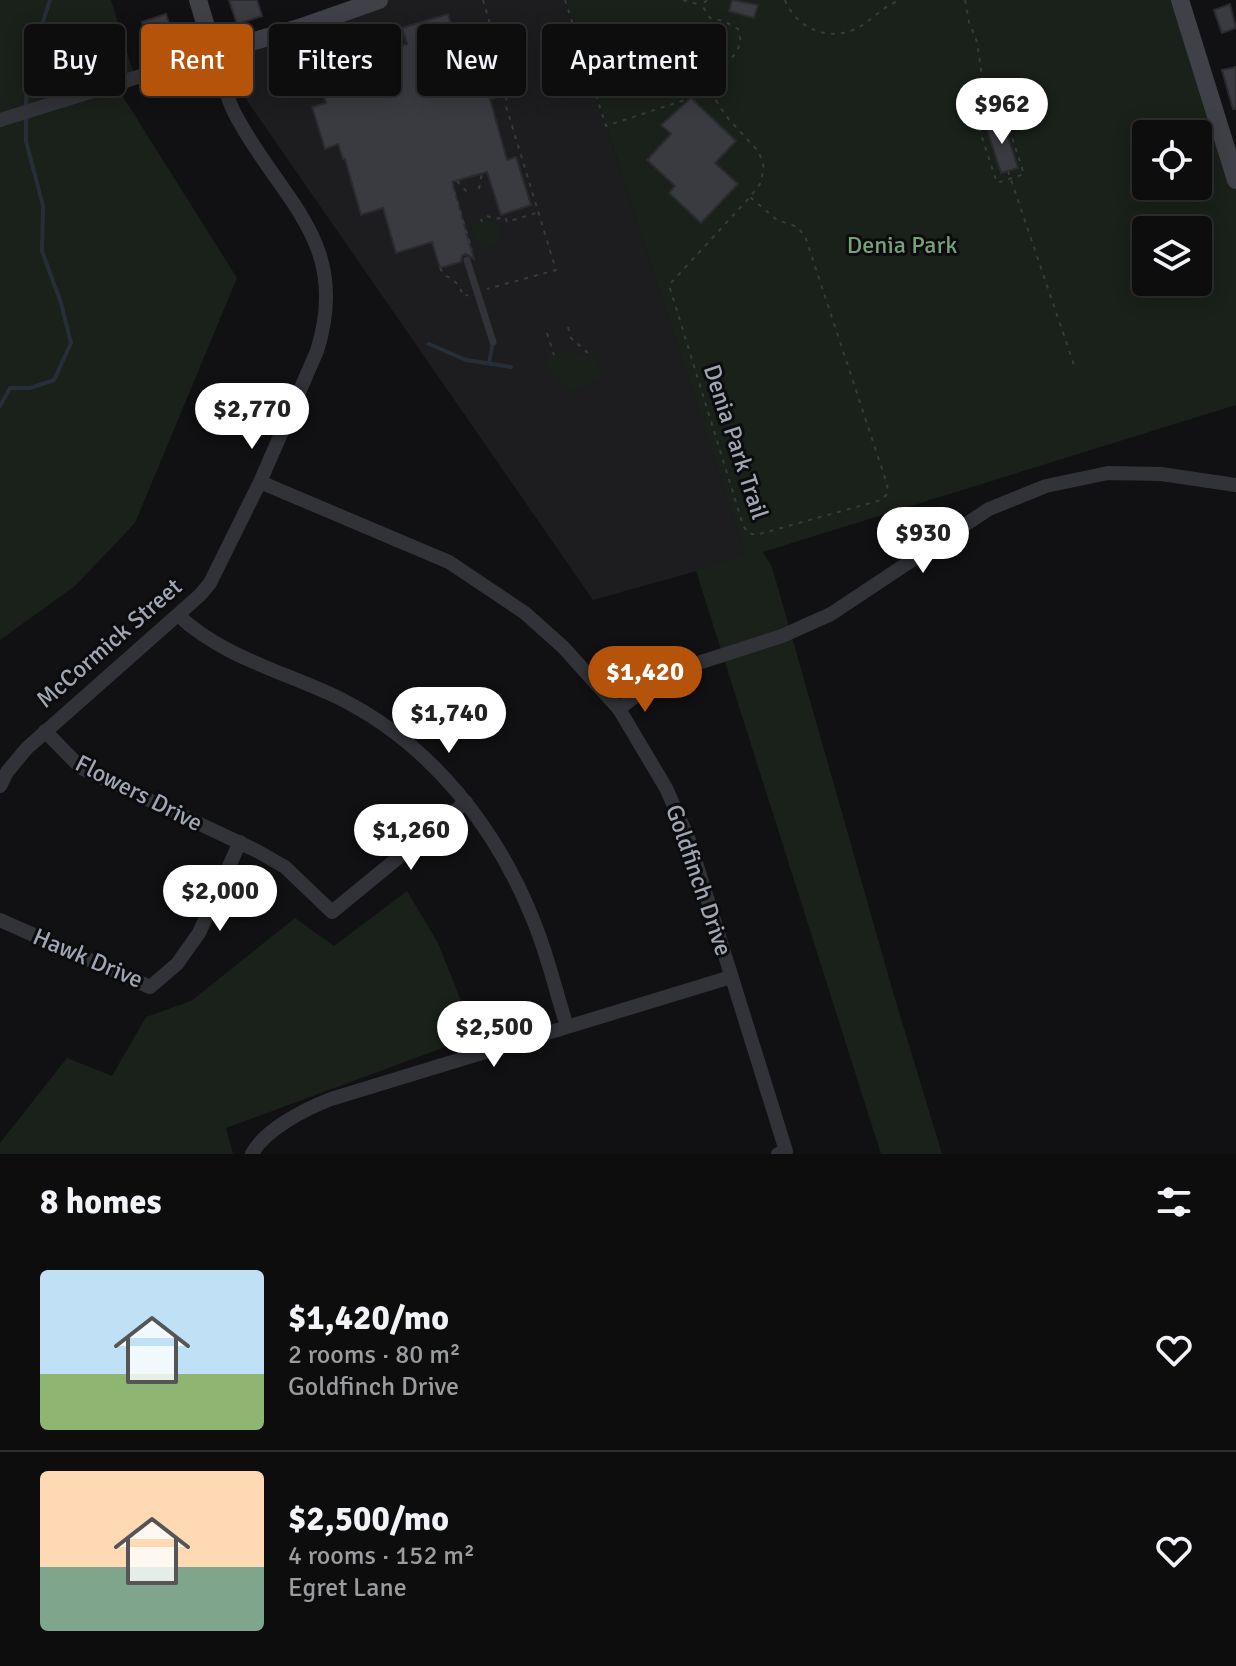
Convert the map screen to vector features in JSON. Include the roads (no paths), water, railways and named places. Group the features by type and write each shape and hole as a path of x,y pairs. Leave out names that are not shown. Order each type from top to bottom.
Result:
{"street":[{"name":"McCormick Street","path":"198,0 205,24"},
{"path":"253,42 379,0"},
{"path":"1180,0 1236,180"},
{"path":"0,120 141,76"},
{"name":"McCormick Street","path":"0,786 15,760 45,731 200,595 218,569 260,482 317,351 326,313 327,283 316,241 236,114 230,96"},
{"path":"619,709 650,684 673,671 782,636 831,614 989,509 1046,486 1108,473 1161,474 1236,485"},
{"name":"Goldfinch Drive","path":"260,482 449,562 525,613 563,647 619,709 680,816 782,1153"},
{"path":"178,615 217,645 338,698 371,716 422,755 466,802 499,848 540,937 567,1027"},
{"name":"Flowers Drive","path":"45,731 81,768 240,842 292,873 332,912 466,802"},
{"name":"Hawk Drive","path":"0,920 150,987 177,964 199,933 240,842"},
{"path":"251,1153 296,1115 331,1099 731,977"}],"lane":[{"path":"471,259 493,342"}],"waterway":[{"path":"26,106 27,71 50,0"},
{"path":"0,406 10,388 30,388 54,380 71,343 61,303 42,251 43,206 26,141 26,115"},
{"path":"489,363 493,342"},
{"path":"429,344 466,360 511,367"}],"park label":[{"name":"Denia Park","path":"902,245"}]}
